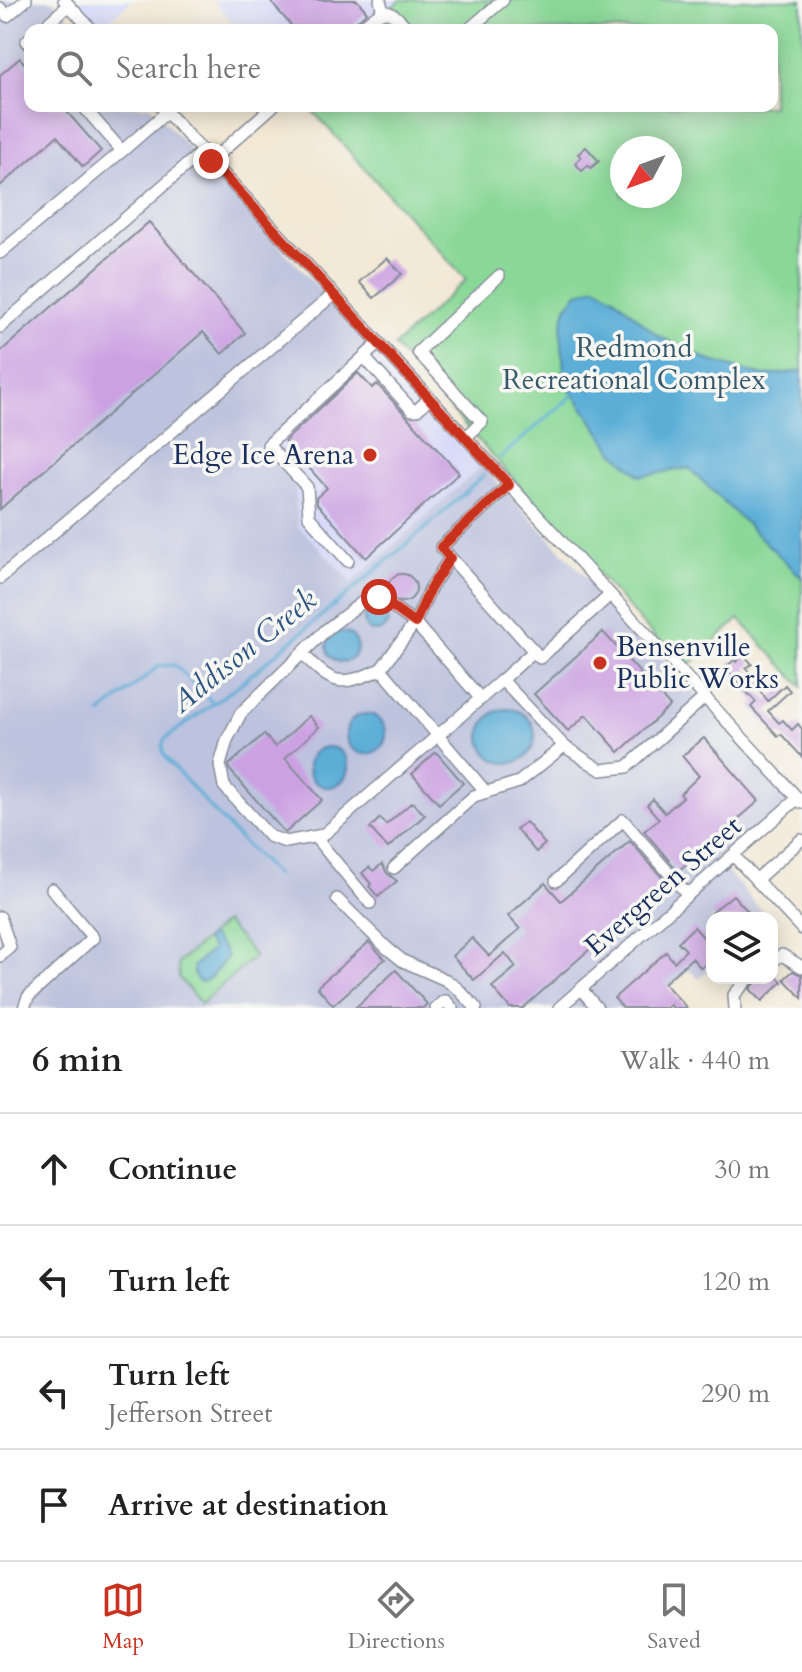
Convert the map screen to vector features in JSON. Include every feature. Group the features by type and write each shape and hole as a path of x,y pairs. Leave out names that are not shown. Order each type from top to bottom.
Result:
{"street":[{"path":"0,8 7,16 26,0"},
{"path":"475,24 503,0"},
{"path":"46,24 66,2 86,24"},
{"path":"366,24 379,13 381,6 404,24"},
{"path":"88,112 122,151"},
{"path":"0,253 122,151 161,112"},
{"path":"167,112 800,801"},
{"path":"211,161 266,112"},
{"path":"0,327 203,151"},
{"path":"466,437 482,422 418,352 499,276"},
{"path":"0,578 334,294"},
{"path":"348,561 309,517 307,487 268,445 379,343"},
{"path":"364,357 412,410 417,410 430,398"},
{"path":"509,485 441,547 540,658 610,595"},
{"path":"303,654 320,672 339,682 359,679 381,669 415,623 430,589 450,558"},
{"path":"481,699 415,623 379,597 365,600 327,629 241,713 227,740 220,765 224,786 269,836 286,842 323,835 438,737 481,699 534,651"},
{"path":"381,669 486,792"},
{"path":"502,680 564,746 601,770 627,767 705,697"},
{"path":"394,868 474,796 519,782 564,746"},
{"name":"Evergreen Street","path":"559,1008 800,801"},
{"path":"556,881 623,820 688,895"},
{"path":"315,837 362,887 370,903"},
{"path":"756,880 801,840"},
{"path":"734,856 802,929"},
{"path":"24,1008 28,997 93,938 52,889"},
{"path":"337,899 403,961 446,980 476,1008"},
{"path":"0,917 10,947 0,956"},
{"path":"778,957 782,955 802,967"},
{"path":"735,1008 734,995 744,984"},
{"path":"581,989 597,1008"},
{"path":"436,1008 446,1001 452,1008"}],"shaded area":[{"path":"0,0 52,0 74,24 24,24 24,112 156,112 372,346 258,447 295,486 298,526 352,582 482,466 797,802 724,868 763,912 706,912 706,973 699,979 689,970 646,1008 0,1008"},
{"path":"70,0 132,0 105,24 92,24"},
{"path":"213,0 400,0 373,24 235,24"},
{"name":"Edge Ice Arena","path":"372,346 482,466 352,582 298,526 294,486 258,447"}],"green space":[{"name":"Redmond Recreational Complex","path":"400,0 802,0 802,687 739,619 684,670 394,346 466,280 313,112 778,112 778,24 373,24"},
{"path":"225,922 255,956 201,1004 179,978 178,963"}],"water":[{"path":"596,286 613,296 658,336 708,360 764,376 802,371 802,578 689,468 640,476 614,452 565,384 561,330 566,307 578,293"},
{"path":"376,608 384,612 388,620 384,628 376,632 368,628 364,620 368,612"},
{"path":"342,632 353,636 357,647 353,658 342,662 331,658 327,647 331,636"},
{"path":"508,709 527,717 535,736 527,755 508,763 489,755 481,736 489,717"},
{"path":"366,714 380,720 386,734 380,748 366,754 352,748 346,734 352,720"},
{"path":"328,747 342,753 348,767 342,781 328,787 314,781 308,767 314,753"},
{"path":"210,935 227,957 210,978 198,981 193,966 213,949 205,940"}],"building":[{"path":"269,0 357,0 367,12 354,24 290,24"},
{"path":"20,58 24,63 24,112 67,112 101,151 83,167 57,136 0,186 0,75"},
{"path":"586,147 599,161 582,171 575,163 581,157 578,154"},
{"path":"149,222 245,333 222,354 203,332 0,509 0,352"},
{"path":"387,258 402,274 374,298 359,282"},
{"name":"Edge Ice Arena","path":"358,373 372,388 377,384 459,473 366,558 317,504 316,498 327,488 285,441"},
{"path":"402,574 412,578 416,588 412,598 402,602 392,598 388,588 392,578"},
{"name":"Bensenville Public Works","path":"603,632 670,706 619,752 586,715 568,731 534,694"},
{"path":"744,655 752,664 746,668 751,674 748,677 768,701 785,685 790,691 768,711 779,723 783,720 792,730 798,724 802,729 802,757 751,707 756,702 725,668"},
{"path":"309,716 319,727 285,758 322,800 285,833 229,769 229,765 264,734 275,747"},
{"path":"704,738 759,801 678,871 644,831 659,819 647,805 653,799 665,813 683,797 680,794 699,776 682,756"},
{"path":"436,752 463,783 439,804 412,774"},
{"path":"412,802 425,815 388,848 370,828 380,818 386,825"},
{"path":"526,822 545,844 536,852 516,829"},
{"path":"630,841 666,882 523,1008 510,1008 492,987 516,967 505,953 474,980 452,956 472,938 489,956 520,929 508,916 545,883 561,901"},
{"path":"382,864 397,881 378,897 362,873 369,867 373,871"},
{"path":"733,895 749,912 712,912"},
{"path":"694,927 706,940 706,964 701,968 692,958 664,983 687,1008 673,1008 670,1005 666,1008 623,1008 614,998 666,952 674,962 686,950 678,942"},
{"path":"369,942 385,959 333,1005 317,987"},
{"path":"396,970 427,1004 423,1008 355,1008"},
{"path":"793,971 802,975 802,998 784,979"},
{"path":"778,978 782,982 762,1001 750,989 755,984 778,984"}],"waterway":[{"name":"Addison Creek","path":"500,458 576,394"},
{"name":"Addison Creek","path":"276,875 171,764 164,755 162,746 165,739 240,684 426,528 484,475"},
{"path":"100,714 159,666 175,665 213,703"}],"place":[{"name":"Edge Ice Arena","path":"370,455"},
{"name":"Bensenville Public Works","path":"600,663"}],"route":[{"path":"211,161 509,485 441,547 450,558 430,589 415,623 379,597"}]}
